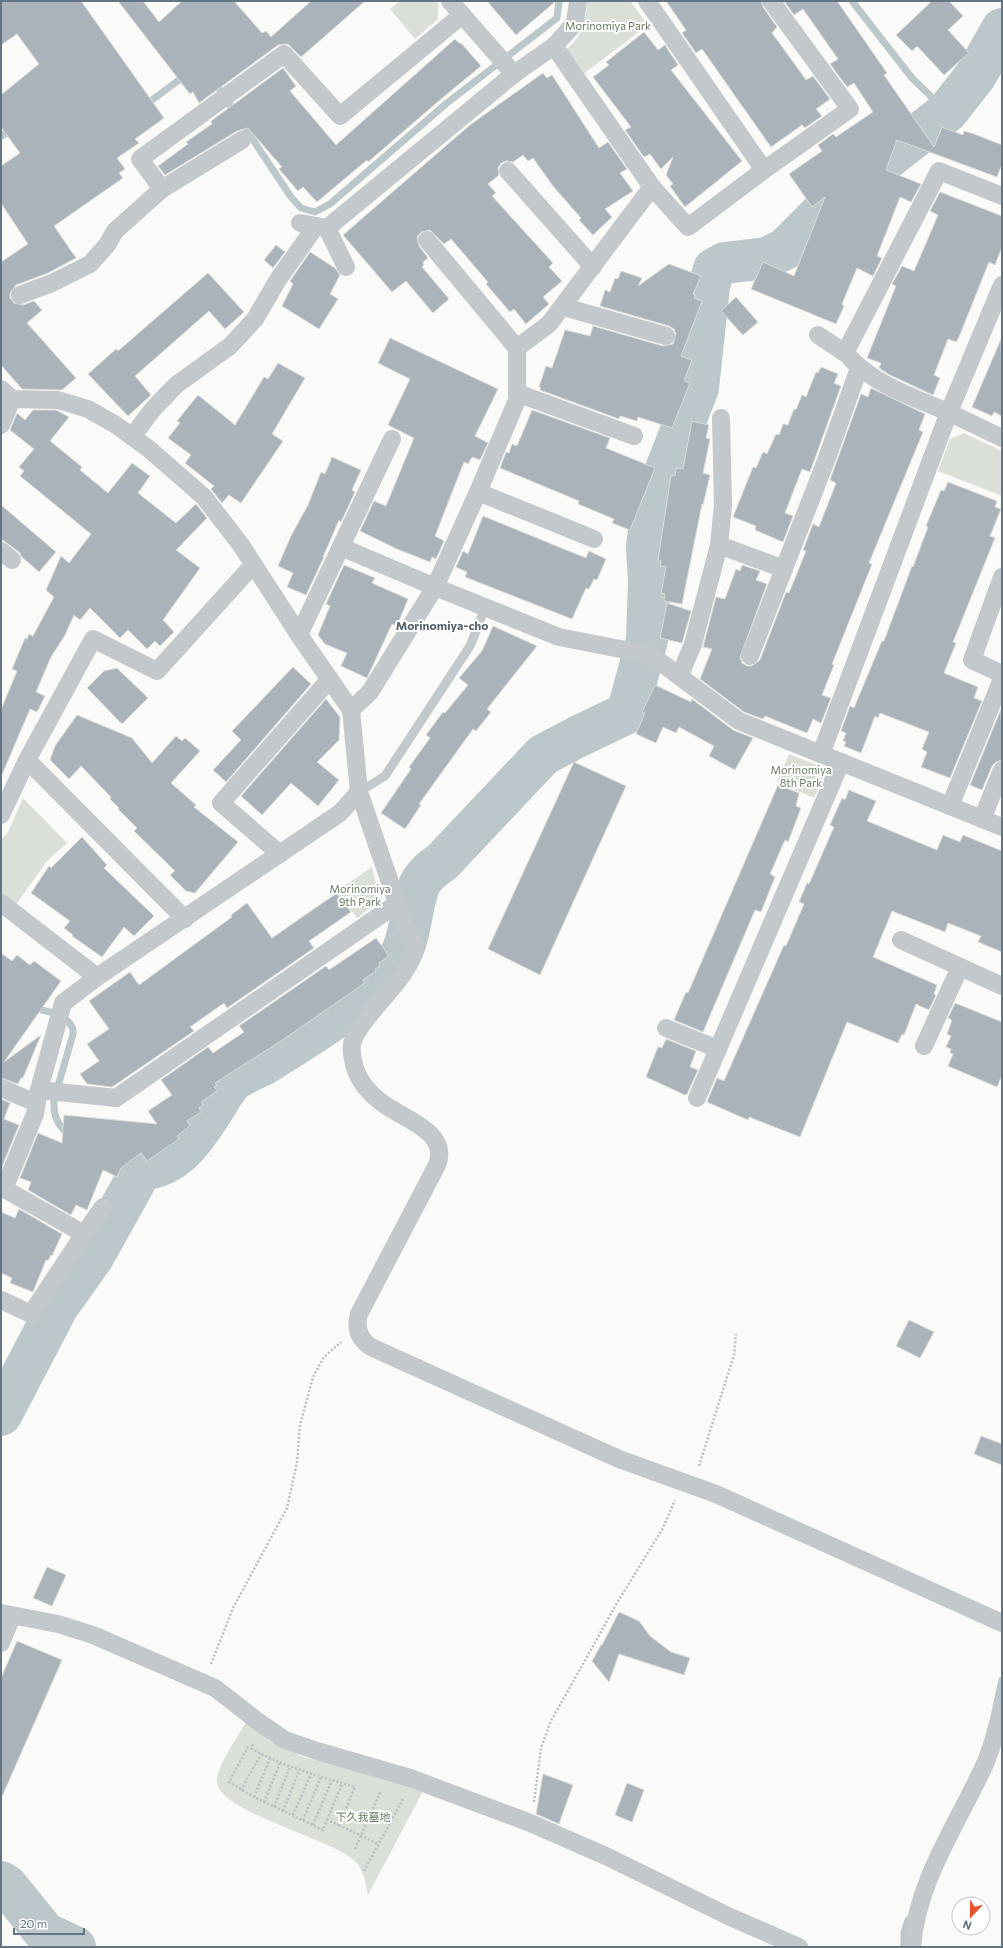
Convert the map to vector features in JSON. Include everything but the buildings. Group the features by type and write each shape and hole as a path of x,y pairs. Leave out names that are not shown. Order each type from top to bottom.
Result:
{"street":[{"path":"450,1 506,65"},
{"path":"132,437 153,409 176,385 230,346 255,319 279,278 314,226 506,65 554,46 575,23 578,1"},
{"path":"647,1 764,170"},
{"path":"554,46 652,187 688,227 850,108 771,1"},
{"path":"162,189 140,159 284,54 340,116 462,15"},
{"path":"20,295 52,283 90,264 99,255 115,231 162,189 242,140"},
{"path":"508,171 593,267"},
{"path":"845,353 938,171 1002,196"},
{"path":"517,348 549,324 564,307 652,187"},
{"path":"314,226 346,267"},
{"path":"352,710 370,692 435,587 478,492 517,400 517,348 427,240"},
{"path":"821,754 949,412 1002,285"},
{"path":"564,307 666,336"},
{"path":"818,335 845,353 859,368 905,395 949,412 1002,438"},
{"path":"750,656 827,458 859,368"},
{"path":"517,393 634,436"},
{"path":"1,425 6,394 58,400 88,409 116,425 149,449 204,497 241,545 298,635 352,710 359,792 415,948 404,972 358,1030 352,1044 353,1056 359,1078 374,1096 430,1134 437,1141 440,1151 439,1160 359,1314 359,1333 366,1344 620,1459 688,1484 1002,1624"},
{"path":"680,675 693,644 719,545 723,505 721,418"},
{"path":"298,635 392,439"},
{"path":"478,492 594,538"},
{"path":"719,545 784,569"},
{"path":"341,547 485,608 559,637 644,653 680,675 739,721 1002,827"},
{"path":"1,815 27,760 93,639 157,671 253,565"},
{"path":"1002,577 972,660 1002,674"},
{"path":"950,806 1002,679"},
{"path":"280,854 221,803 329,680"},
{"path":"27,760 185,919"},
{"path":"697,1098 841,762"},
{"path":"982,819 1002,770"},
{"path":"84,1234 3,1188 35,1114 47,1094 59,1017 63,1003 96,977 185,919 340,813 359,792"},
{"path":"1,1088 47,1094 116,1098 398,903"},
{"path":"1,904 96,977"},
{"path":"901,940 1002,986"},
{"path":"924,1046 960,967"},
{"path":"666,1028 718,1050"},
{"path":"1,1300 31,1314 103,1207"},
{"path":"1,1643 7,1615 58,1624 93,1635 215,1688 260,1723 285,1740 317,1751 410,1778 528,1822 608,1857 728,1916 799,1947"},
{"path":"912,1947 913,1931 922,1896 940,1854 984,1765 995,1735 1002,1707"}],"lane":[{"path":"359,792 385,776 470,646 485,608"}],"path":[{"path":"203,1683 233,1608 287,1508 297,1462 300,1425 313,1377 324,1357 344,1339 359,1333"},
{"path":"528,1822 533,1808 541,1748 550,1723 617,1603 688,1484 734,1355 736,1334"},
{"path":"252,1749 260,1723"},
{"path":"339,1825 355,1787 342,1783 332,1780 311,1774 299,1771 248,1747 229,1782 254,1797 323,1830 342,1783"},
{"path":"241,1790 261,1754"},
{"path":"254,1797 270,1758"},
{"path":"264,1802 280,1763"},
{"path":"274,1807 290,1767"},
{"path":"283,1811 299,1771"},
{"path":"293,1815 311,1774"},
{"path":"303,1820 321,1777"},
{"path":"313,1825 332,1780"},
{"path":"356,1849 382,1788 388,1790"},
{"path":"364,1871 405,1796 399,1794"},
{"path":"327,1820 378,1844"}],"green space":[{"path":"400,1 436,1 439,5 437,20 415,39 390,9"},
{"name":"Morinomiya Park","path":"587,1 630,1 648,25 582,75 564,51 575,41 582,29 586,16"},
{"path":"964,433 1002,451 1002,496 938,471 950,439"},
{"name":"Morinomiya 8th Park","path":"789,754 817,765 823,778 814,798 777,782"},
{"path":"23,798 67,843 47,861 15,906 1,895 1,840 8,832"},
{"name":"Morinomiya 9th Park","path":"372,867 376,884 376,896 371,907 357,918 337,891"},
{"name":"下久我墓地","path":"246,1722 269,1741 303,1757 374,1775 423,1791 368,1895 361,1870 357,1863 345,1854 326,1844 254,1813 234,1802 221,1791 217,1779 218,1772 225,1757"}],"waterway":[{"path":"214,81 291,197 301,208 315,212 330,204 447,103 557,18 559,1"},
{"path":"852,1 912,78 947,112"},
{"path":"1,1415 58,1306 93,1257 142,1169 155,1167 178,1155 196,1135 225,1090 234,1080 266,1063 317,1031 365,995 380,981 393,966 404,947 416,896 423,879 442,862 543,755 625,714 629,707 647,640 649,582 647,547 652,505 698,388 709,286 714,269 725,263 767,258 785,249 833,201 947,112 976,75 1002,29"},
{"path":"144,106 187,74"},
{"path":"1,136 13,130"},
{"path":"33,1009 59,1016 70,1023 72,1028 73,1034 54,1100 55,1116 62,1128 71,1135"},
{"path":"120,1159 142,1169"},
{"path":"996,1707 1002,1680"},
{"path":"1,1882 7,1886 45,1933 75,1947"},
{"path":"904,1945 904,1932 908,1920"}],"district":[{"name":"Morinomiya-cho","path":"442,625"}]}
